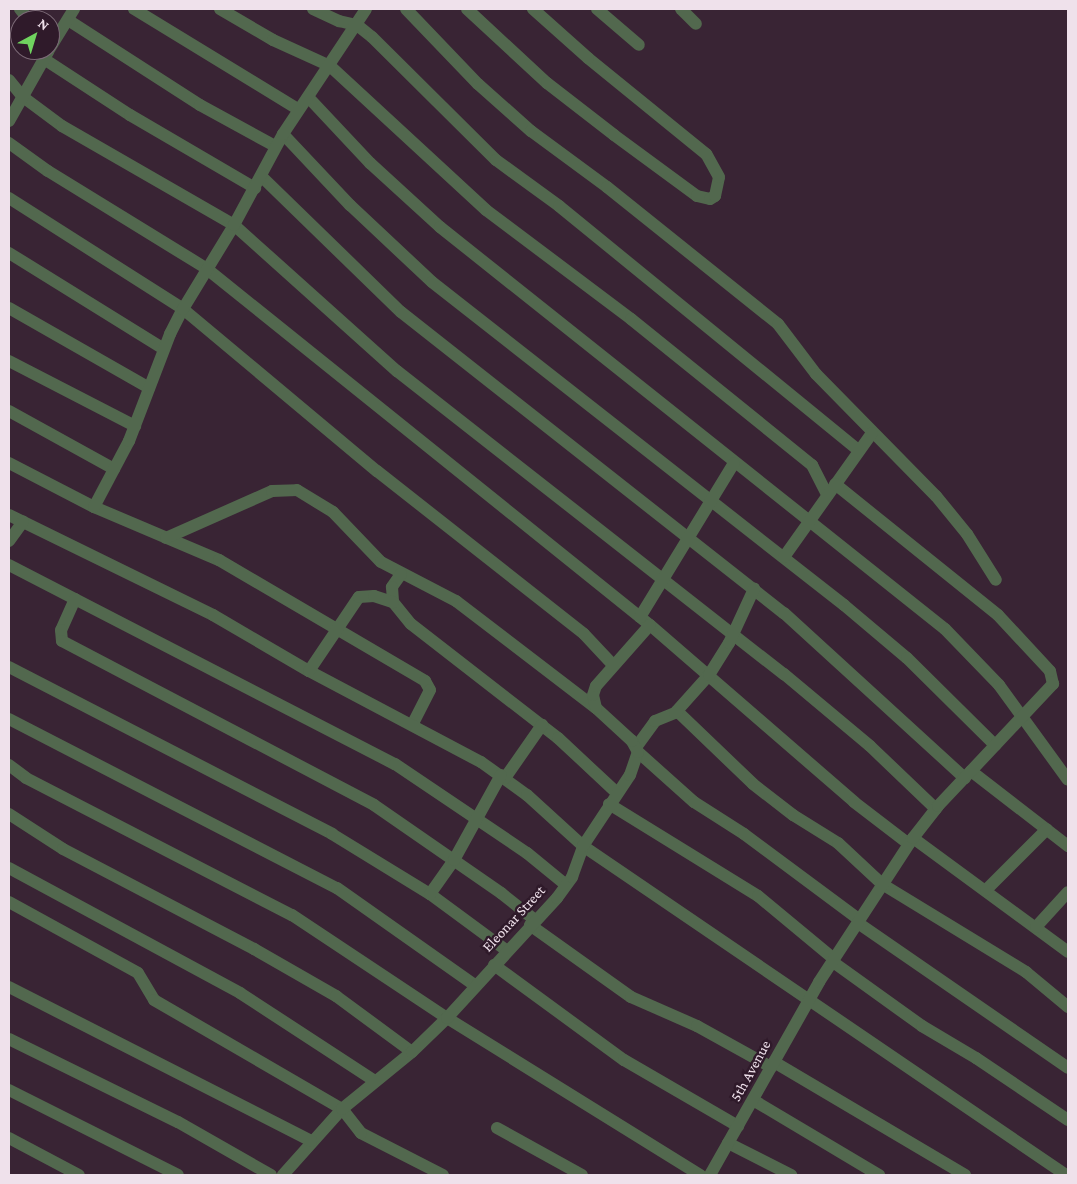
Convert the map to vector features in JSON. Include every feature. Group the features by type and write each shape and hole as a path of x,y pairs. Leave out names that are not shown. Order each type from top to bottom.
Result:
{"street":[{"path":"60,32 74,9"},
{"path":"134,9 298,108"},
{"path":"220,9 273,40 330,66 486,210 631,319 812,465 827,495"},
{"path":"313,9 338,21 357,25 496,160 559,206 859,451"},
{"path":"94,507 135,426 164,349 183,309 234,226 275,146 298,108 330,66 366,9"},
{"path":"406,9 478,84 531,131 608,187 778,324 816,374 936,496 967,534 996,580"},
{"path":"468,9 547,83 614,135 697,196 710,199 714,196 719,177 706,154 588,58 533,9"},
{"path":"597,9 639,46"},
{"path":"681,9 696,24"},
{"path":"68,20 200,105 275,146"},
{"path":"60,58 138,120 258,182 401,312 754,589 968,775 1047,828 1068,846"},
{"path":"9,121 43,60"},
{"path":"9,80 23,97 119,162 234,226 397,370 733,634 870,746 936,809"},
{"path":"308,97 377,169 440,227 734,463 945,629 999,685 1068,780"},
{"path":"283,134 350,205 432,282 784,557 906,658 995,745"},
{"path":"9,143 48,171 207,269 645,621 854,802 986,890 1068,952"},
{"path":"9,198 183,309 429,513 577,628 613,665"},
{"path":"9,253 164,349"},
{"path":"9,308 149,388"},
{"path":"9,361 135,426"},
{"path":"9,411 114,469"},
{"path":"784,557 872,433"},
{"path":"9,463 94,507 219,560 270,588 335,630 427,684 428,695 412,725"},
{"path":"596,708 593,701 596,686 645,621 663,580 734,463"},
{"name":"5th Avenue","path":"710,1175 819,982 911,841 936,809 1053,684 1050,671 998,615 835,484"},
{"path":"166,538 272,491 297,490 333,512 381,562 401,574 451,598 596,708 694,802 744,834 859,922 1068,1068"},
{"path":"9,515 212,615 309,671 412,725 503,776 583,846 1066,1175"},
{"path":"9,541 22,522"},
{"path":"9,565 395,764 478,819 566,885"},
{"path":"393,602 392,587 401,574"},
{"path":"754,589 733,634 709,675 677,711 758,788 838,843 882,884 1026,972 1068,1007"},
{"path":"309,671 359,597 374,596 393,602 424,636 542,726 617,793"},
{"path":"75,599 61,630 62,641 374,806 454,860 532,923 631,997 697,1026 773,1064 965,1175"},
{"path":"9,668 332,834 430,894 506,950"},
{"name":"Eleonar Street","path":"283,1175 342,1109 412,1052 447,1018 566,885 583,846 609,804 630,775 638,749 655,721 677,711"},
{"path":"9,719 338,888 476,986"},
{"path":"430,894 454,860 503,776 542,726"},
{"path":"9,765 26,778 84,805 226,883 292,915 447,1018 700,1175"},
{"path":"609,804 758,896 834,961 922,1026 1068,1120"},
{"path":"9,814 63,849 254,949 336,996 412,1052"},
{"path":"986,890 1047,828"},
{"path":"9,868 240,993 375,1081"},
{"path":"1036,926 1068,892"},
{"path":"9,902 134,971 142,977 150,996 165,1008 342,1109 360,1133 439,1174"},
{"path":"494,965 624,1060 738,1126"},
{"path":"9,987 312,1141"},
{"path":"9,1039 178,1122 271,1175"},
{"path":"9,1090 178,1175"},
{"path":"753,1100 879,1175"},
{"path":"497,1128 582,1175"},
{"path":"9,1138 79,1175"},
{"path":"728,1143 791,1175"}]}
